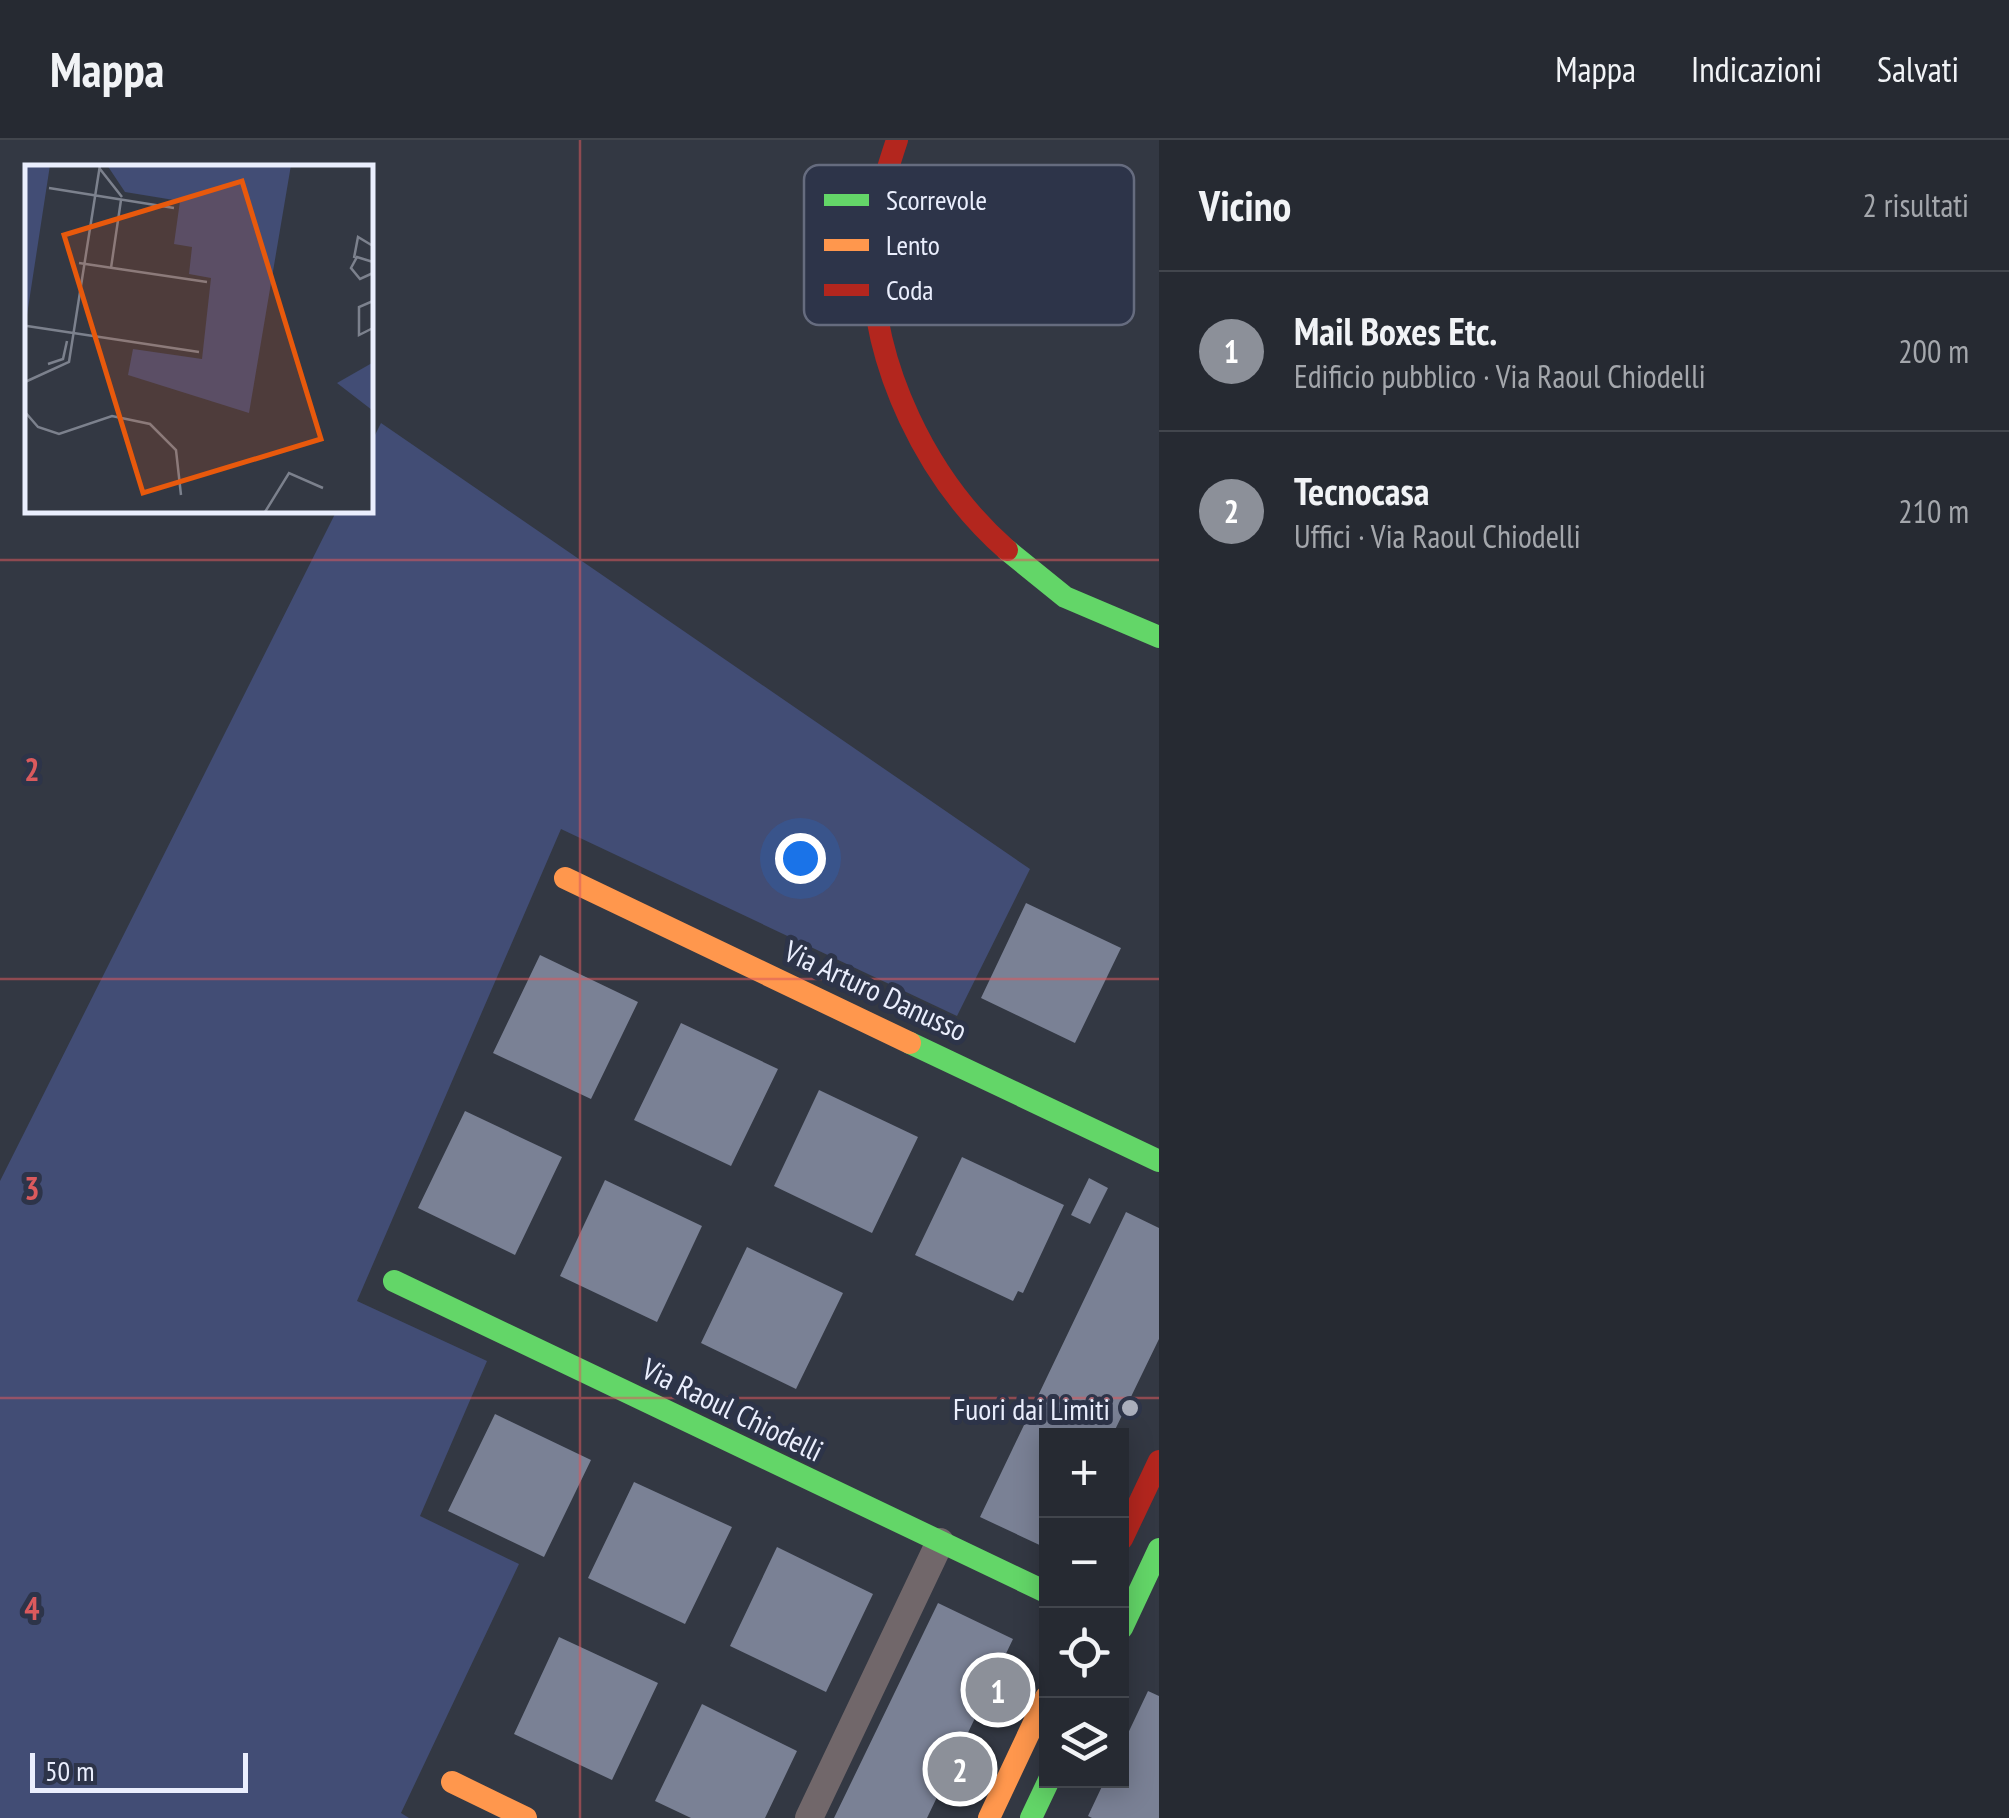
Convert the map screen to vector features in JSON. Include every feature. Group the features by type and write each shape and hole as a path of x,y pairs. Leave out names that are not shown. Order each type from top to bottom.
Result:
{"street":[{"path":"885,165 896,140"},
{"path":"878,325 905,414 991,538 1038,578 1096,615 1159,637"},
{"name":"Via Arturo Danusso","path":"565,878 1159,1161"},
{"name":"Via Raoul Chiodelli","path":"394,1281 1039,1589"},
{"path":"1129,1524 1159,1460"},
{"path":"809,1818 940,1542"},
{"path":"1129,1613 1159,1549"},
{"path":"989,1818 1046,1698"},
{"path":"452,1782 526,1818"},
{"path":"1031,1818 1045,1788"}],"shaded area":[{"path":"381,423 1030,869 957,1016 561,829 357,1301 487,1361 420,1516 519,1564 401,1813 409,1818 0,1818 0,1181 336,512 372,512 372,441"}],"building":[{"path":"1026,903 1121,948 1075,1043 981,998"},
{"path":"540,955 638,1002 591,1099 493,1053"},
{"path":"681,1023 778,1069 731,1166 634,1120"},
{"path":"819,1090 918,1137 872,1233 774,1186"},
{"path":"465,1111 562,1157 515,1255 418,1208"},
{"path":"962,1157 1064,1205 1023,1293 1018,1291 1013,1301 915,1255"},
{"path":"1089,1178 1108,1188 1090,1224 1071,1215"},
{"path":"605,1180 702,1226 657,1322 560,1276"},
{"path":"1126,1212 1159,1228 1159,1339 1116,1428 1039,1428 1039,1545 980,1517"},
{"path":"747,1247 843,1293 796,1389 701,1343"},
{"path":"495,1414 591,1460 544,1557 448,1511"},
{"path":"634,1482 732,1527 685,1624 588,1578"},
{"path":"777,1547 873,1594 826,1692 730,1646"},
{"path":"938,1603 1013,1639 927,1818 834,1818"},
{"path":"559,1637 658,1683 612,1780 514,1734"},
{"path":"1148,1691 1159,1696 1159,1818 1092,1818 1088,1816 1101,1788 1129,1788 1129,1731"},
{"path":"702,1704 797,1751 765,1818 691,1818 655,1801"}],"traffic: fast":[{"path":"1007,550 1065,597 1159,637"},
{"path":"910,1043 1159,1161"},
{"path":"394,1281 1039,1589"},
{"path":"1129,1613 1159,1549"},
{"path":"1031,1818 1045,1788"}],"traffic: slow":[{"path":"565,878 910,1043"},
{"path":"989,1818 1046,1698"},
{"path":"452,1782 526,1818"}],"traffic: jam":[{"path":"890,165 897,140"},
{"path":"879,325 894,380 929,455 978,522 1007,550"},
{"path":"1129,1524 1159,1461"}],"place":[{"name":"Fuori dai Limiti","path":"1130,1408"},
{"name":"Mail Boxes Etc.","path":"998,1690"},
{"name":"Tecnocasa","path":"960,1769"}]}
